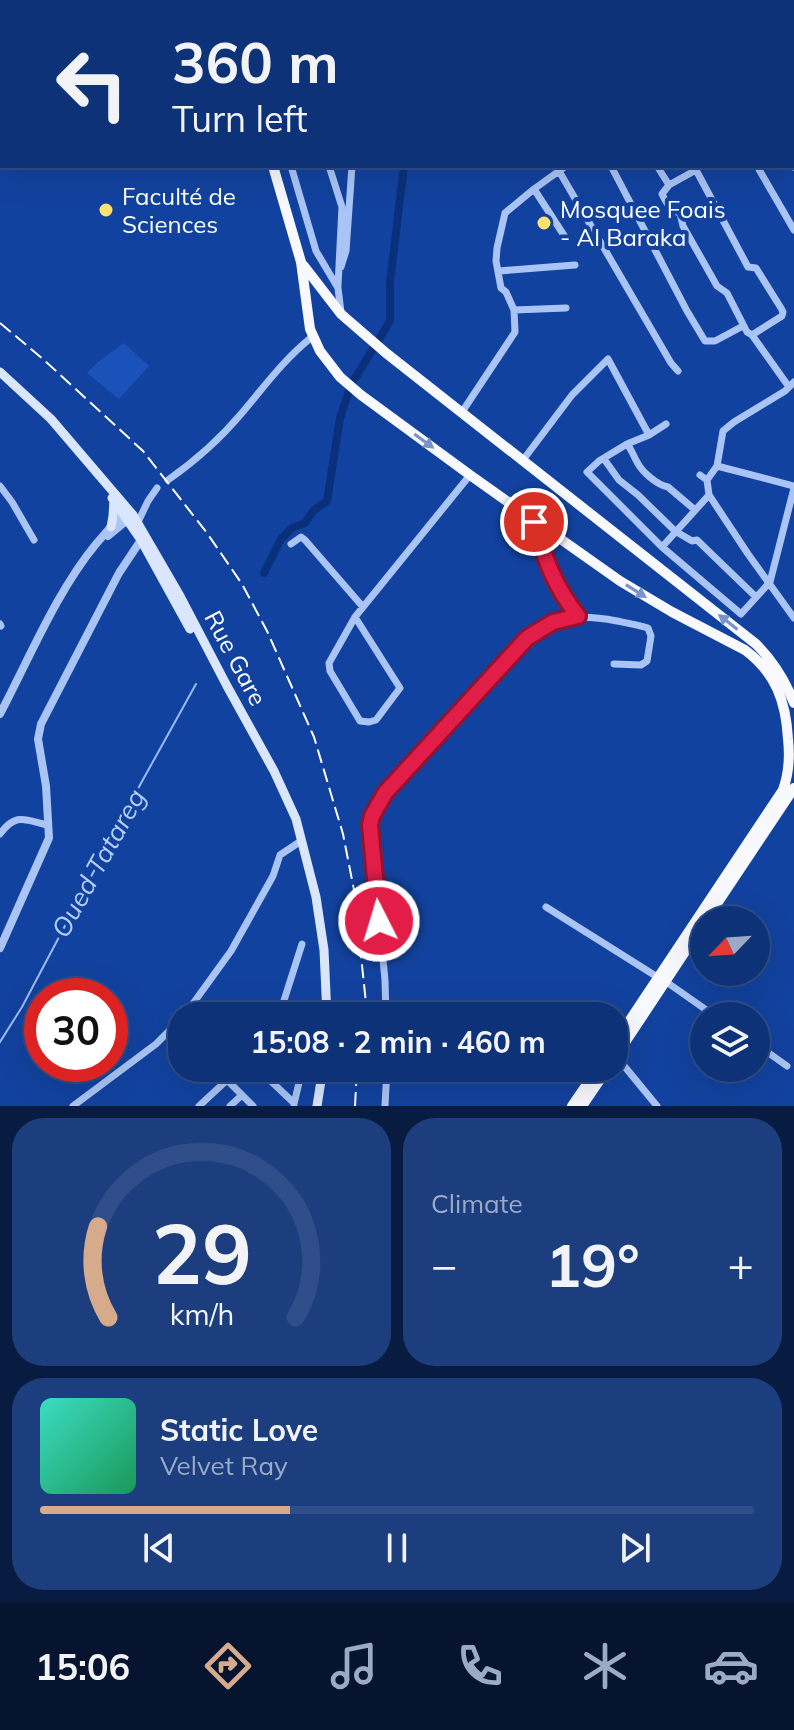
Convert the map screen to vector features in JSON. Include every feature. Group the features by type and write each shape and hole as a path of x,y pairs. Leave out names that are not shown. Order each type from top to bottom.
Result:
{"main road":[{"path":"274,168 301,262 312,337 340,377 534,522 647,598 755,657 772,676 782,697 792,757 780,797 628,1036"},
{"path":"301,262 341,314 386,353 756,644 774,664 794,703"},
{"name":"Rue Gare","path":"0,372 51,419 132,519 274,771 296,819 316,897 326,973 325,1002"},
{"name":"Rue Gare","path":"0,379 49,423 132,519 282,798 309,884 323,1002"},
{"path":"114,500 113,528 132,519"},
{"path":"716,906 794,790"},
{"path":"628,1025 690,942"},
{"path":"314,1106 318,1082"},
{"path":"572,1106 588,1082"},
{"path":"582,1106 598,1082"}],"street":[{"path":"292,168 316,251 338,288"},
{"path":"330,168 342,207 338,288 341,314"},
{"path":"339,272 346,251 352,168"},
{"path":"462,412 515,332 514,310 501,288 496,261 505,213 563,168 678,371"},
{"path":"612,168 705,341 715,341 743,326"},
{"path":"658,168 669,185"},
{"path":"758,168 794,230"},
{"path":"752,335 782,316 783,312 756,268 748,267 696,170 669,185 662,194 671,208 680,213 683,226 717,286 727,293 747,332 791,384 723,431 717,466 704,477 709,495 794,618"},
{"path":"534,189 567,240"},
{"path":"499,271 575,265"},
{"path":"514,310 566,308"},
{"path":"168,480 212,444 287,358 312,337"},
{"path":"523,460 572,395 608,359 649,435"},
{"path":"666,424 627,444 587,472 662,547 741,614 770,582 794,487 717,466"},
{"path":"627,444 634,452 636,461 650,476 695,510"},
{"path":"604,459 619,480 675,531 692,541 697,540 756,597"},
{"path":"355,617 400,688 376,720 369,722 360,721 330,671 329,663 355,617 470,475"},
{"path":"0,486 34,540"},
{"path":"0,714 55,607 84,559 113,528 132,519 157,488"},
{"path":"662,547 709,495"},
{"path":"534,522 552,576 578,616"},
{"path":"291,544 301,537 305,540 363,607"},
{"path":"0,948 49,838 46,786 38,739 41,724 119,573 141,540"},
{"path":"386,1002 370,825 385,793 527,638 553,622 578,616 594,617 648,628 651,636 647,661 641,665 614,664"},
{"path":"0,834 10,821 16,819 48,825"},
{"path":"194,1002 231,951 273,876 280,855 298,843"},
{"path":"546,907 694,1002"},
{"path":"283,1002 302,944"},
{"path":"73,1106 168,1032"},
{"path":"770,1054 787,1066"},
{"path":"628,1073 657,1106"},
{"path":"201,1105 225,1082"},
{"path":"229,1082 253,1106"},
{"path":"271,1082 294,1104"},
{"path":"294,1104 299,1082"},
{"path":"385,1106 386,1082"},
{"path":"230,1106 242,1095"}],"shaded area":[{"path":"124,343 149,366 119,399 87,373"}],"waterway":[{"name":"Oued Tatareg","path":"264,573 281,539 292,528 305,523 313,511 327,501 340,418 351,385 390,321 390,282 404,168"},
{"name":"Oued Tatareg","path":"0,1042 22,1007 196,684"}],"railway":[{"path":"0,323 143,451 242,584 267,631 314,737 343,834 354,890 366,1002"},
{"path":"355,1106 356,1082"}],"place":[{"name":"Faculté de Sciences","path":"106,210"},
{"name":"Mosquee Foais - Al Baraka","path":"544,223"}],"route":[{"path":"379,921 370,825 385,793 527,638 553,622 578,616 552,576 534,522"}]}
